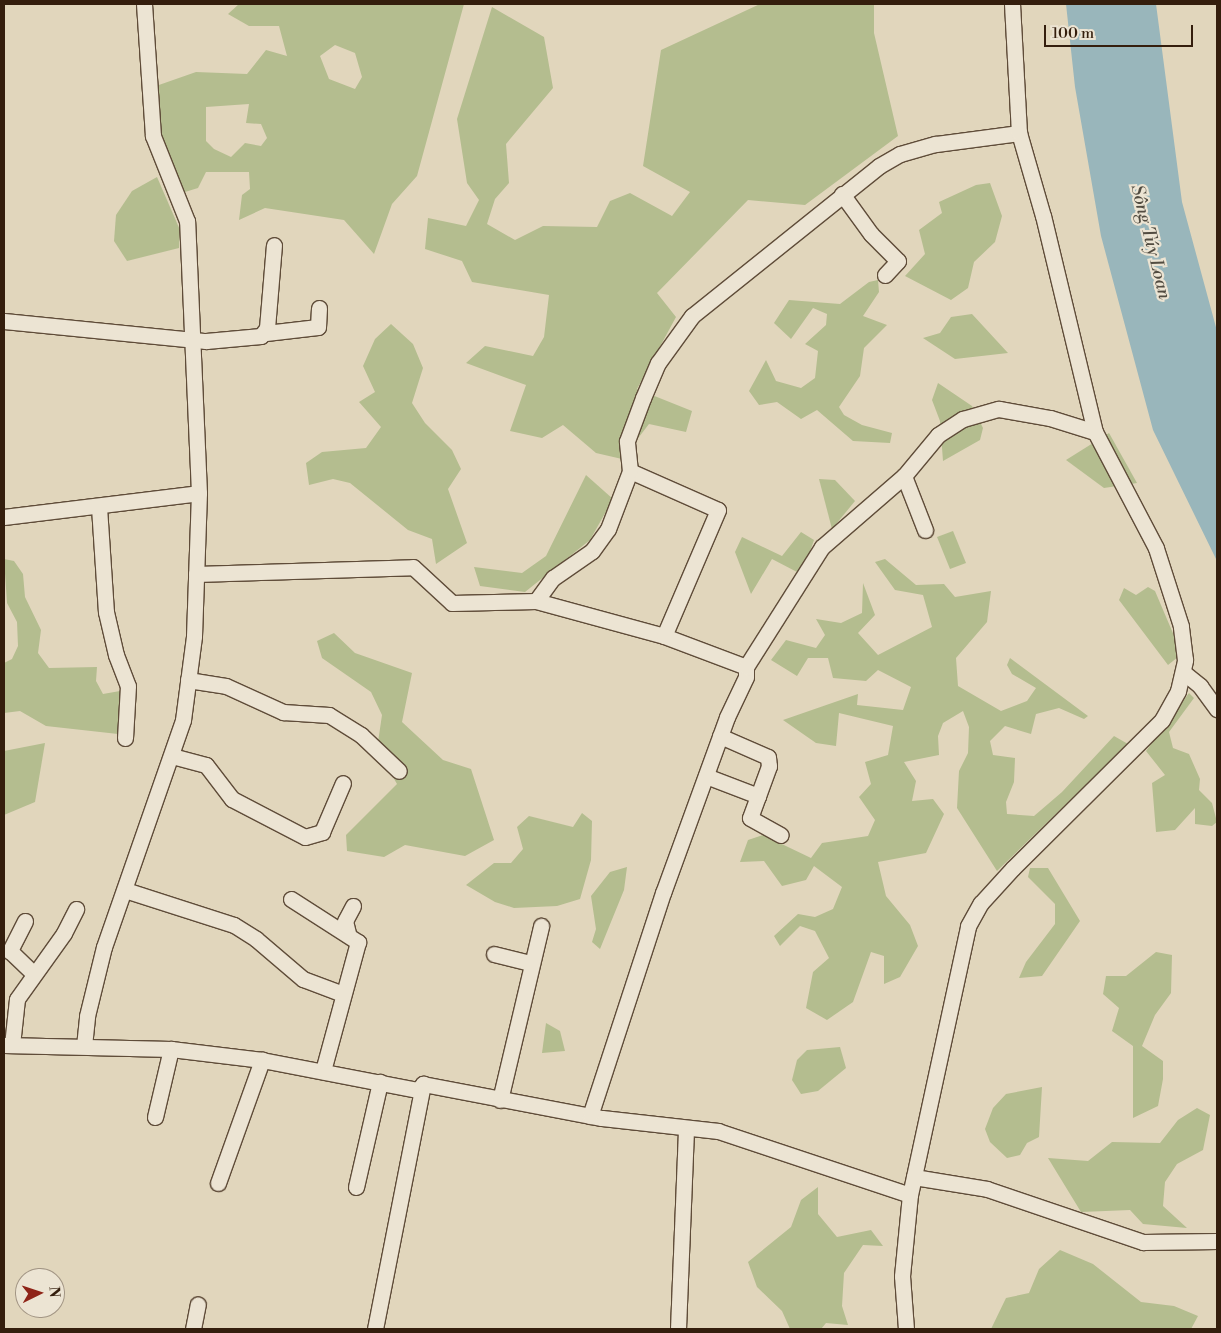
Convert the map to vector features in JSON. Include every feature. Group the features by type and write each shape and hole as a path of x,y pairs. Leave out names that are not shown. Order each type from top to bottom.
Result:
{"street":[{"path":"84,1046 87,1016 104,947 183,720 196,574 199,493 196,340 187,221 151,126 144,4"},
{"path":"906,1329 902,1276 910,1195 963,946 974,914 1013,868 1162,720 1178,691 1182,672 1181,626 1156,548 1094,432 1043,216 1019,133 1012,4"},
{"path":"536,601 553,578 601,542 630,471 627,441 643,398 658,363 692,316 842,194 900,154 936,144 1019,133"},
{"path":"842,194 871,234 898,261 885,275"},
{"path":"266,333 274,245"},
{"path":"4,321 196,340 318,327 319,308"},
{"path":"590,1116 720,736 746,677 746,667 822,547 904,476 938,435 986,410 1050,418 1094,432"},
{"path":"630,471 718,510 664,636"},
{"path":"904,476 925,530"},
{"path":"4,517 99,507 199,493"},
{"path":"99,507 106,612 116,655 128,686 125,738"},
{"path":"196,574 413,567 452,603 536,601 664,636 746,667"},
{"path":"1182,672 1200,686 1217,709"},
{"path":"188,680 226,686 283,712 329,715 360,735 399,771"},
{"path":"720,736 768,757 769,766 751,820 780,835"},
{"path":"172,756 206,765 232,799 305,837 322,832 342,783"},
{"path":"706,776 758,796"},
{"path":"125,890 234,925 303,979 343,994"},
{"path":"291,899 348,933 358,942 323,1071"},
{"path":"348,933 345,921 353,906"},
{"path":"76,909 64,933 33,973 14,1005 8,1045 171,1049 262,1060 418,1090 423,1084"},
{"path":"25,921 10,951 33,973"},
{"path":"500,1100 529,963 541,926"},
{"path":"494,954 529,963"},
{"path":"155,1118 171,1049"},
{"path":"218,1183 262,1060"},
{"path":"356,1187 380,1082"},
{"path":"423,1084 590,1116 686,1129 718,1131 752,1140 910,1195"},
{"path":"375,1329 423,1084"},
{"path":"678,1329 686,1129"},
{"path":"914,1178 988,1189 1143,1242 1217,1241"},
{"path":"193,1329 198,1304"}],"green space":[{"path":"239,4 464,4 417,176 392,204 374,254 344,220 265,208 239,220 242,195 250,189 249,172 206,172 198,188 185,192 156,130 156,86 196,72 247,74 266,50 287,56 279,26 249,26 228,14","holes":["335,45 355,53 362,77 355,89 329,79 320,56","249,104 246,123 261,124 267,138 261,146 245,143 231,157 214,149 206,141 206,107"]},
{"path":"760,4 874,4 874,33 898,136 805,205 748,200 657,293 676,317 637,389 692,411 686,432 649,424 622,459 596,453 563,425 542,438 510,431 526,385 466,363 485,346 533,356 544,337 549,295 472,282 462,261 425,249 428,218 466,226 479,200 467,183 457,119 492,7 544,37 553,88 506,144 509,183 495,199 487,224 515,240 543,226 597,227 610,201 630,193 672,216 690,192 643,166 661,50"},
{"path":"157,177 180,230 179,248 127,261 114,241 116,215 132,191"},
{"path":"990,183 1002,216 995,242 974,262 968,288 951,300 905,276 925,254 919,230 942,213 939,202 976,185"},
{"path":"878,280 879,292 863,316 887,325 864,348 860,376 839,407 844,415 862,425 892,433 890,443 853,441 817,410 801,419 777,402 759,405 749,391 766,360 776,381 801,388 815,378 818,351 805,344 826,325 827,314 813,308 791,339 774,323 789,300 840,304 869,282"},
{"path":"972,314 1008,353 955,359 923,338 940,333 951,317"},
{"path":"391,324 413,344 423,368 412,403 425,423 452,450 461,469 448,489 467,543 436,564 432,539 408,530 350,483 333,479 309,485 306,463 322,452 366,448 381,427 359,402 375,392 363,366 375,339"},
{"path":"938,383 972,406 983,428 980,440 943,461 940,421 932,400"},
{"path":"1109,433 1137,483 1104,488 1066,460"},
{"path":"586,475 613,499 590,540 525,592 480,586 474,567 522,573 546,556"},
{"path":"819,479 835,480 855,501 832,529"},
{"path":"953,531 966,563 950,569 937,537"},
{"path":"801,532 814,540 807,560 797,572 772,559 751,594 735,552 742,537 782,556"},
{"path":"4,559 14,561 23,574 25,597 41,630 38,653 49,668 97,667 96,681 103,694 120,691 118,734 46,726 20,711 4,713 4,663 12,659 18,646 17,622 7,603"},
{"path":"885,559 916,585 944,584 955,597 991,591 987,622 956,658 958,686 1001,711 1027,701 1036,688 1012,674 1007,665 1010,658 1088,716 1084,719 1059,708 1036,714 1031,734 1005,726 990,741 993,755 1015,758 1014,782 1006,802 1007,814 1034,816 1062,792 1114,736 1128,744 997,871 957,808 959,771 968,753 969,727 963,711 943,723 938,736 939,755 904,762 916,781 912,801 933,799 944,814 926,853 878,862 886,896 910,925 918,946 900,977 884,984 884,956 871,952 853,1002 827,1020 806,1008 813,972 829,958 815,931 800,926 780,946 774,936 798,914 815,917 833,909 842,887 814,866 806,880 782,886 764,861 740,862 748,840 763,835 811,858 822,843 868,836 875,820 859,797 871,784 865,762 888,755 893,726 839,713 836,746 816,743 783,720 858,694 857,705 903,710 911,687 878,670 866,681 833,678 828,658 808,658 797,676 771,660 786,640 816,648 825,635 816,619 841,623 862,613 863,583 875,615 858,633 878,655 932,627 923,595 895,590 875,562"},
{"path":"1148,587 1155,591 1175,638 1178,657 1168,665 1119,600 1124,588 1136,595"},
{"path":"334,633 355,653 412,673 402,722 443,760 471,769 494,840 465,856 405,845 384,857 347,851 346,835 397,784 377,749 382,715 371,692 322,658 317,641"},
{"path":"1189,693 1194,698 1169,732 1173,748 1189,754 1200,779 1199,790 1212,803 1217,822 1212,826 1195,824 1195,808 1175,830 1156,832 1152,783 1165,775 1146,751"},
{"path":"45,743 35,802 4,815 4,751"},
{"path":"582,813 592,821 591,860 580,899 557,906 514,908 495,902 466,885 494,863 511,863 523,849 517,827 529,816 573,827"},
{"path":"627,867 624,890 600,949 592,942 596,929 591,896 610,872"},
{"path":"1030,868 1048,868 1080,921 1042,976 1019,978 1026,962 1055,924 1055,904 1028,877"},
{"path":"1156,952 1172,955 1171,993 1155,1015 1142,1046 1163,1061 1163,1079 1158,1106 1133,1118 1133,1046 1112,1031 1119,1008 1103,994 1106,976 1126,976"},
{"path":"546,1023 560,1031 565,1051 542,1053"},
{"path":"840,1047 846,1068 818,1091 801,1094 792,1080 797,1060 807,1050"},
{"path":"1042,1087 1039,1137 1027,1143 1020,1155 1007,1158 990,1142 985,1129 993,1108 1006,1094"},
{"path":"1197,1108 1210,1115 1203,1150 1177,1164 1165,1182 1163,1206 1187,1228 1143,1224 1130,1210 1081,1212 1048,1158 1088,1161 1112,1142 1160,1143 1178,1120"},
{"path":"818,1187 818,1214 837,1237 871,1230 883,1246 863,1245 844,1273 842,1306 848,1325 826,1323 821,1329 790,1329 782,1311 757,1287 748,1262 791,1227 801,1200"},
{"path":"1060,1250 1093,1264 1141,1302 1174,1306 1198,1316 1191,1329 991,1329 1006,1298 1029,1293 1039,1269"}],"water":[{"name":"Sông Túy Loan","path":"1066,4 1156,4 1182,202 1217,331 1217,561 1153,430 1101,236 1075,87"}]}
